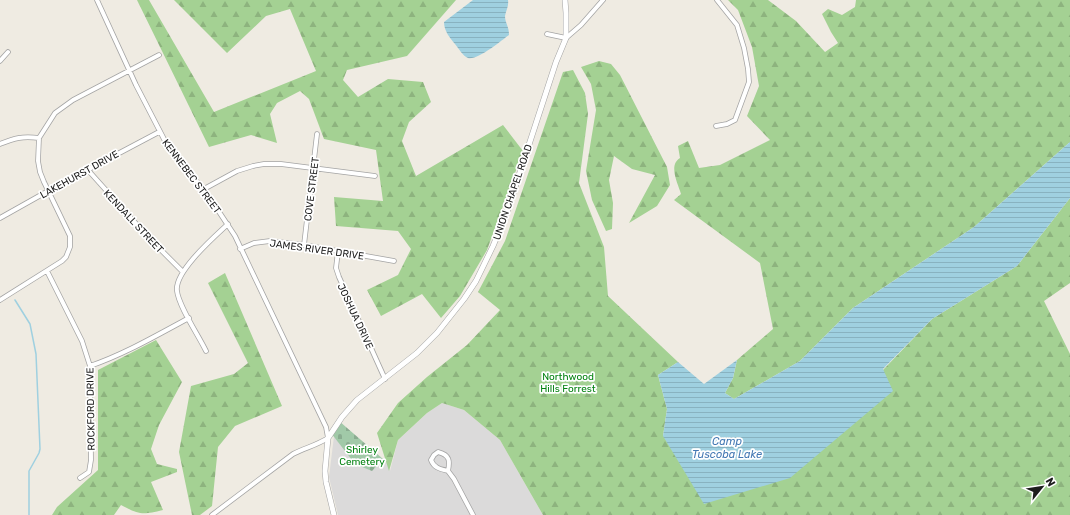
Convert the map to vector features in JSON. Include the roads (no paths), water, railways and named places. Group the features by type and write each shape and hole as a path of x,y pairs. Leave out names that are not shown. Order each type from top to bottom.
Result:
{"street":[{"name":"KENNEBEC STREET","path":"97,0 129,71 159,132 179,162 204,189 228,224 321,415 326,427 328,438"},
{"name":"UNION CHAPEL ROAD","path":"334,515 326,482 325,471 328,438 342,417 357,400 417,353 451,317 464,299 486,261 506,216 556,62 566,38 566,13 564,0"},
{"path":"547,34 566,38 582,25 603,0"},
{"path":"716,126 727,124 735,120 748,82 748,69 744,48 737,25 717,0"},
{"path":"0,60 8,52"},
{"path":"0,300 62,261 66,257 70,247 71,242 68,231 48,191 40,172 38,161 39,138 51,117 64,106 159,55"},
{"name":"LAKEHURST DRIVE","path":"0,218 87,169 159,132"},
{"name":"COVE STREET","path":"304,245 317,134"},
{"path":"0,144 19,137 39,138"},
{"path":"204,189 237,171 264,164 281,164 376,176"},
{"name":"KENDALL STREET","path":"87,169 149,238 182,271"},
{"path":"206,351 179,300 177,290 178,279 182,271 228,224"},
{"name":"JAMES RIVER DRIVE","path":"240,248 259,241 270,241 394,260"},
{"name":"JOSHUA DRIVE","path":"338,251 336,268 339,277 385,379"},
{"name":"ROCKFORD DRIVE","path":"47,271 82,342 90,366 91,460 89,472 80,478"},
{"path":"90,366 108,360 137,346 189,318"},
{"path":"212,515 288,457 308,446 319,443 328,438"},
{"path":"448,471 450,461 448,457 444,453 438,452 431,460 433,465 437,468 448,471 454,479 473,515"}],"water":[{"path":"473,0 508,0 505,16 509,35 483,53 472,58 468,58 449,37 444,22"},
{"name":"Camp Tuscoba Lake","path":"1070,142 1070,198 1017,266 932,319 883,369 893,391 790,478 704,504 663,436 667,409 658,375 678,362 704,384 737,360 733,378 725,393 734,399 800,361 853,308 974,227"}],"waterway":[{"path":"15,300 30,324 36,354 40,449 29,471 29,515"}],"park label":[{"name":"Northwood Hills Forrest","path":"568,382"},
{"name":"Shirley Cemetery","path":"362,454"}]}
